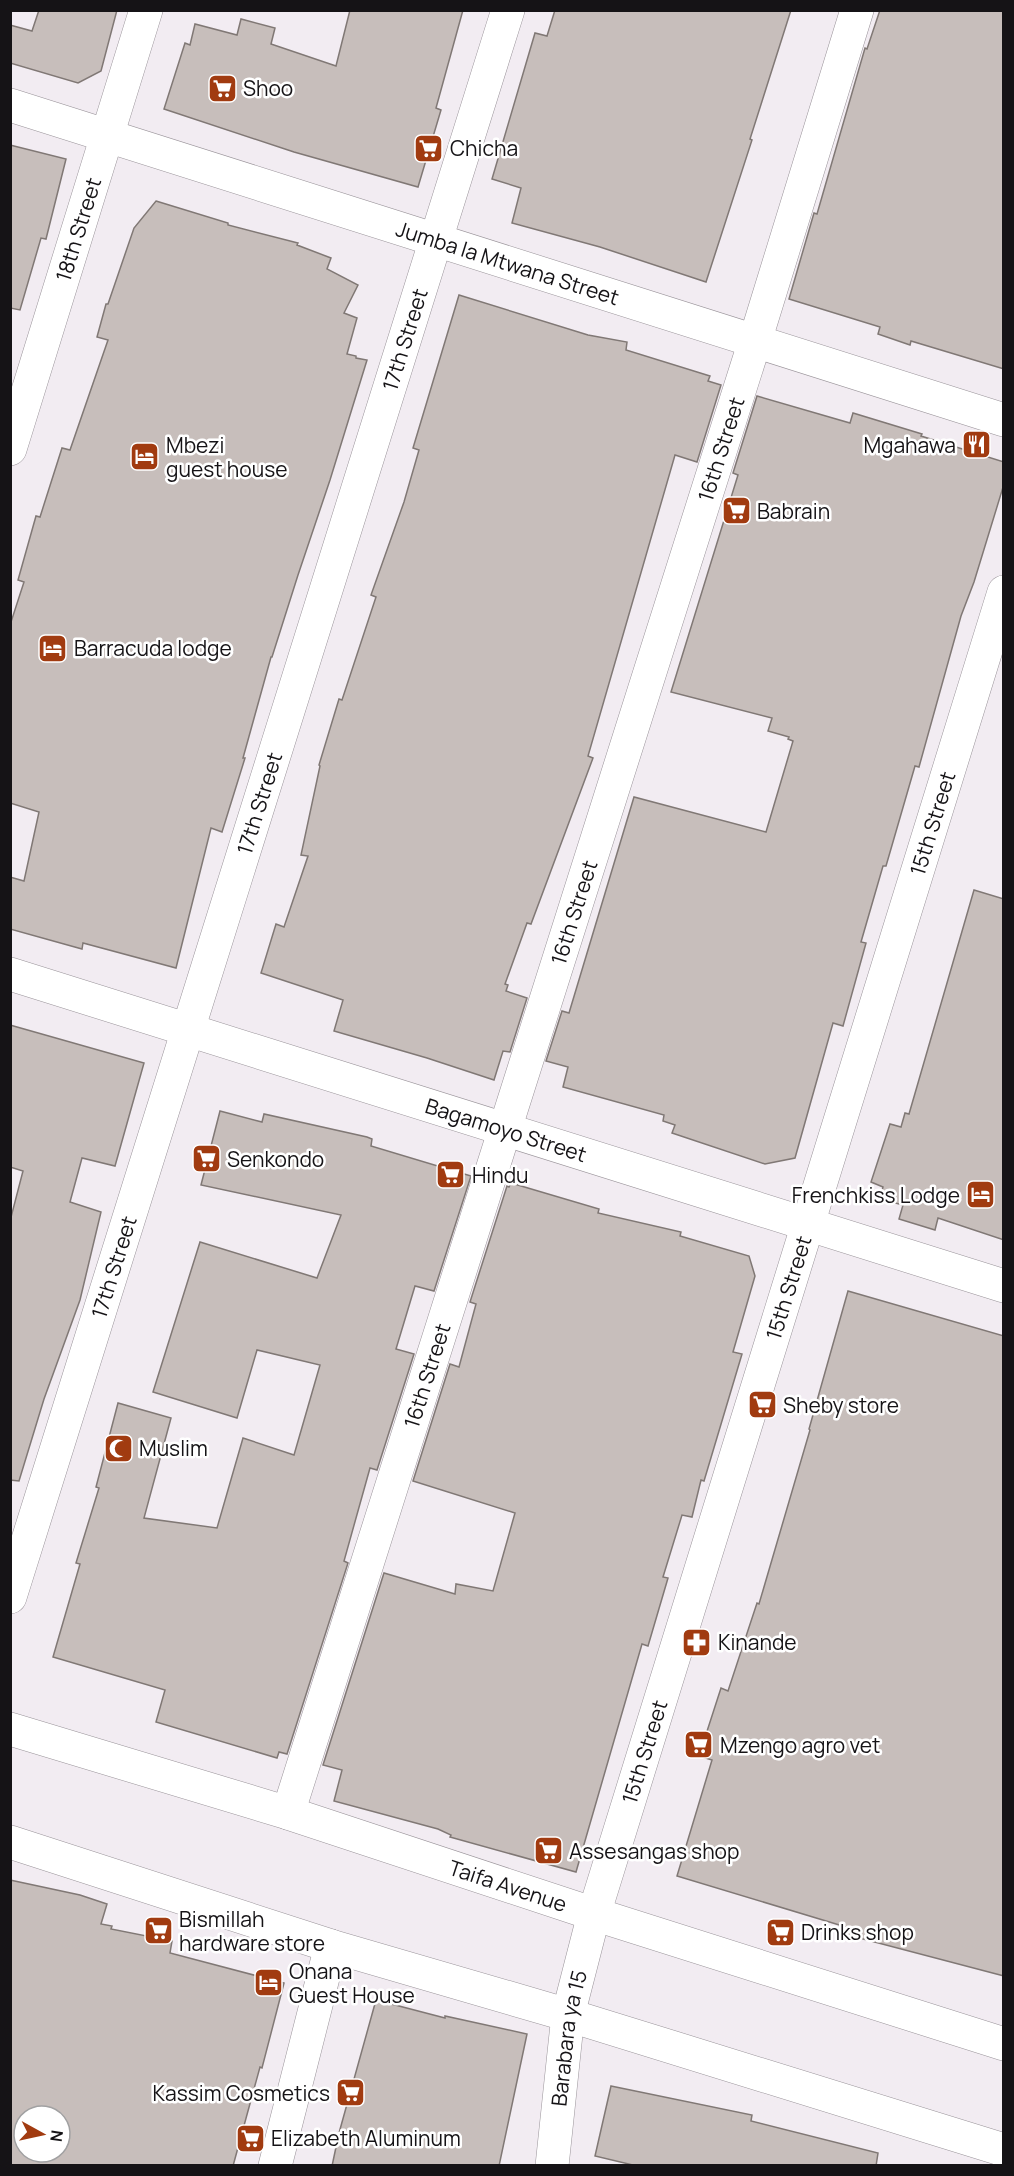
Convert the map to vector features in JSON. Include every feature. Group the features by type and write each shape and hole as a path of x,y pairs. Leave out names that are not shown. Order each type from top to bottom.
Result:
{"street":[{"name":"18th Street","path":"10,449 146,10"},
{"name":"17th Street","path":"10,1596 508,10"},
{"name":"16th Street","path":"288,1813 755,341 857,10"},
{"name":"Jumba la Mtwana Street","path":"10,105 1004,420"},
{"name":"15th Street","path":"594,1914 806,1224 1004,592"},
{"name":"Bagamoyo Street","path":"10,974 1004,1286"},
{"name":"Taifa Avenue","path":"10,1729 288,1813 594,1914 1004,2044"},
{"path":"10,1842 331,1946 568,2015 1004,2150"},
{"name":"Barabara ya 15","path":"552,2166 568,2015 594,1914"},
{"path":"275,2166 331,1946"}],"building":[{"path":"39,10 117,10 101,71 78,83 10,63 10,25 32,31"},
{"path":"350,10 463,10 436,108 441,110 418,187 294,152 164,109 185,43 190,45 195,24 237,35 241,19 275,28 271,44 336,66"},
{"path":"555,10 791,10 706,282 600,247 512,223 521,188 492,179 535,33 547,36"},
{"path":"880,10 1004,10 1004,369 911,341 910,345 878,334 880,327 789,299 814,213 817,214 865,48 867,49"},
{"path":"10,145 66,159 46,239 41,238 20,310 10,308"},
{"path":"156,201 228,223 228,225 298,243 297,245 331,258 327,269 358,285 344,313 357,318 347,354 367,360 271,657 243,758 245,758 222,832 211,828 176,968 83,943 82,949 10,929 10,877 24,881 39,812 10,803 10,625 24,582 18,580 36,516 40,517 62,448 70,450 108,340 97,337 106,304 108,304 134,228"},
{"path":"459,295 588,335 627,342 626,350 710,376 708,381 721,385 697,462 675,455 588,756 593,758 531,924 527,923 505,984 508,985 506,991 527,998 510,1052 503,1051 494,1080 334,1031 343,1000 261,973 276,924 284,927 308,856 301,855 319,765 339,699 342,700 376,597 371,595 404,502 419,450 413,448"},
{"path":"757,396 850,423 853,413 1004,462 1004,484 974,582 961,616 919,767 915,766 886,866 883,866 861,942 866,943 843,1026 833,1023 795,1158 765,1164 672,1133 675,1125 663,1121 664,1115 563,1087 568,1067 546,1061 562,1011 569,1013 634,797 766,832 793,741 788,739 789,737 768,731 772,718 671,692 738,475 733,473"},
{"path":"974,890 1004,899 1004,1240 938,1218 935,1230 899,1219 903,1205 880,1199 883,1187 871,1182 890,1124 901,1127 905,1113 909,1114"},
{"path":"10,1025 144,1063 115,1166 82,1158 70,1202 101,1212 80,1300 44,1399 19,1481 10,1480 10,1221 23,1171 10,1167"},
{"path":"220,1111 262,1122 264,1114 367,1137 372,1139 371,1146 471,1176 434,1291 415,1286 396,1349 414,1354 377,1470 370,1468 344,1561 348,1563 287,1754 279,1752 277,1758 156,1722 165,1690 53,1657 80,1564 76,1563 99,1488 96,1487 118,1403 171,1418 144,1518 217,1528 243,1438 294,1455 320,1365 257,1350 237,1418 153,1392 200,1242 317,1278 341,1215 201,1185"},
{"path":"511,1183 599,1209 598,1213 681,1232 680,1236 749,1256 755,1276 733,1352 742,1354 704,1481 701,1480 692,1517 682,1515 663,1577 668,1578 648,1646 642,1644 576,1872 450,1837 451,1835 438,1829 334,1801 342,1770 323,1765 384,1573 455,1594 456,1584 493,1591 515,1513 413,1481 450,1364 459,1367 476,1304 470,1302 507,1186 509,1187"},
{"path":"848,1291 1004,1336 1004,1976 844,1934 846,1927 677,1876 712,1760 699,1756 721,1688 728,1691 757,1603 759,1604"},
{"path":"10,1880 80,1895 107,1904 101,1924 112,1926 111,1929 172,1941 170,1953 284,1983 233,2166 10,2166"},
{"path":"376,2000 445,2018 445,2016 527,2034 499,2166 332,2166"},
{"path":"611,2086 752,2115 751,2121 878,2153 876,2166 637,2166 595,2156"}],"place":[{"name":"Shoo","path":"222,88"},
{"name":"Chicha","path":"429,148"},
{"name":"Mgahawa","path":"977,445"},
{"name":"Mbezi guest house","path":"145,457"},
{"name":"Babrain","path":"736,511"},
{"name":"Barracuda lodge","path":"53,648"},
{"name":"Senkondo","path":"206,1159"},
{"name":"Hindu","path":"451,1175"},
{"name":"Frenchkiss Lodge","path":"981,1195"},
{"name":"Sheby store","path":"762,1405"},
{"name":"Muslim","path":"118,1448"},
{"name":"Kinande","path":"697,1642"},
{"name":"Mzengo agro vet","path":"699,1745"},
{"name":"Assesangas shop","path":"548,1851"},
{"name":"Bismillah hardware store","path":"158,1931"},
{"name":"Drinks shop","path":"780,1932"},
{"name":"Onana Guest House","path":"268,1983"},
{"name":"Kassim Cosmetics","path":"351,2093"},
{"name":"Elizabeth Aluminum","path":"250,2138"}]}
